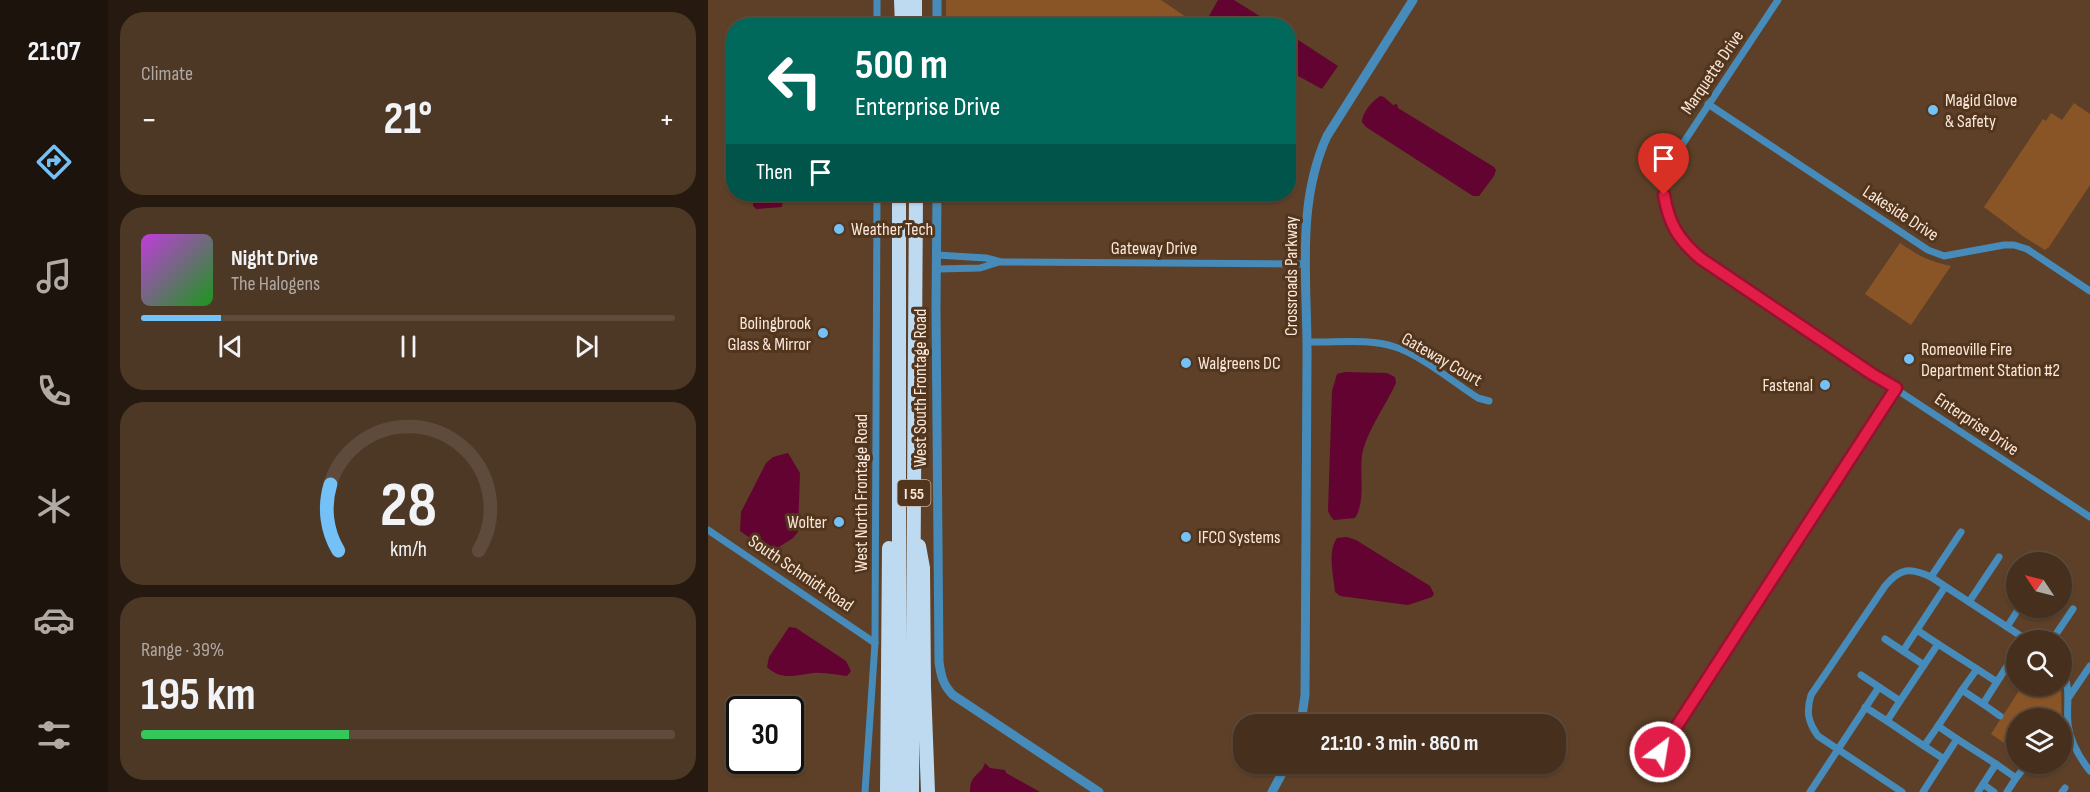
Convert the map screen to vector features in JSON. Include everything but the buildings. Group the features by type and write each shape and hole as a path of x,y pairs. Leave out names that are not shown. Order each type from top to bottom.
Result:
{"highway":[{"path":"902,0 902,18"},
{"path":"915,0 915,18"},
{"name":"I 55","path":"899,201 899,792"},
{"name":"I 55","path":"912,792 916,201"},
{"path":"887,792 891,431 899,400"},
{"path":"913,515 923,568 928,792"}],"street":[{"path":"877,0 878,18"},
{"path":"937,0 937,18"},
{"name":"Crossroads Parkway","path":"1302,714 1305,695 1308,198 1318,155 1333,124 1413,0"},
{"name":"Marquette Drive","path":"1664,195 1667,173 1672,160 1778,0"},
{"name":"Lakeside Drive","path":"1708,104 1928,250 1944,256 2014,245 2026,249 2090,291"},
{"name":"Enterprise Drive","path":"1664,195 1674,230 1689,249 1700,258 2090,517"},
{"name":"West North Frontage Road","path":"865,792 875,643 877,201"},
{"name":"West South Frontage Road","path":"937,201 939,663 942,679 946,688 973,709 1099,792"},
{"name":"Gateway Drive","path":"937,255 986,258 1001,262 1306,264"},
{"name":"Gateway Drive","path":"937,269 981,268 1001,262"},
{"name":"Gateway Court","path":"1308,342 1375,343 1396,347 1478,398 1489,401"},
{"path":"1652,764 1896,388"},
{"name":"South Schmidt Road","path":"708,530 875,643"},
{"path":"1931,577 1961,532"},
{"path":"1969,602 1999,557"},
{"path":"1902,792 1818,736 1808,716 1811,695 1892,578 1910,570 1931,577 2011,630"},
{"path":"1903,651 1945,587"},
{"path":"2059,630 2073,609"},
{"path":"2007,627 2013,618"},
{"path":"1917,630 1996,682"},
{"path":"1885,639 1924,665"},
{"path":"1887,721 1938,644"},
{"path":"2090,666 2069,697 2068,722 2077,752 2090,771"},
{"path":"1983,704 2006,667"},
{"path":"1924,746 1977,669"},
{"path":"1861,675 1900,701"},
{"path":"1810,792 1879,687"},
{"path":"1962,690 2000,716"},
{"path":"1865,707 1944,759"},
{"path":"1938,726 2016,778"},
{"path":"1923,792 1958,739"},
{"path":"1977,792 1996,764"},
{"path":"1272,792 1282,774"},
{"path":"2007,792 2019,774"},
{"path":"1983,784 1994,792"}],"shaded area":[{"path":"946,0 1161,0 1188,18 946,18"},
{"path":"1218,0 1234,0 1263,18 1210,18"},
{"path":"1296,39 1338,66 1322,89 1296,75"},
{"path":"1380,96 1393,105 1397,104 1398,108 1494,167 1496,170 1494,176 1479,196 1473,196 1366,127 1362,122 1364,115"},
{"path":"2074,103 2090,114 2090,185 2045,250 1984,207 2043,119 2046,121 2051,113 2062,120"},
{"path":"753,201 782,201 782,207 756,209"},
{"path":"1900,243 1924,258 1951,266 1911,325 1865,294"},
{"path":"1345,372 1387,373 1395,377 1396,383 1363,450 1359,510 1355,518 1334,520 1328,511 1332,391 1337,374"},
{"path":"788,453 800,473 798,532 774,550 759,544 740,531 741,512 766,463 773,457"},
{"path":"1347,537 1356,540 1430,586 1434,594 1432,597 1408,605 1340,596 1335,592 1332,550 1337,538"},
{"path":"789,627 796,628 846,661 851,671 847,676 817,673 783,676 767,667 769,657"},
{"path":"2016,696 2061,696 2062,708 2008,708"},
{"path":"2006,711 2006,744 1991,734"},
{"path":"985,763 990,768 1005,770 1006,773 1040,792 970,792 972,781"}],"place":[{"name":"Magid Glove & Safety","path":"1933,110"},
{"name":"Weather Tech","path":"839,229"},
{"name":"Bolingbrook Glass & Mirror","path":"823,333"},
{"name":"Romeoville Fire Department Station #2","path":"1909,359"},
{"name":"Walgreens DC","path":"1186,363"},
{"name":"Fastenal","path":"1825,385"},
{"name":"Wolter","path":"839,522"},
{"name":"IFCO Systems","path":"1186,537"}],"route":[{"path":"1660,752 1896,388 1735,283 1689,249 1674,230 1664,195"}]}
